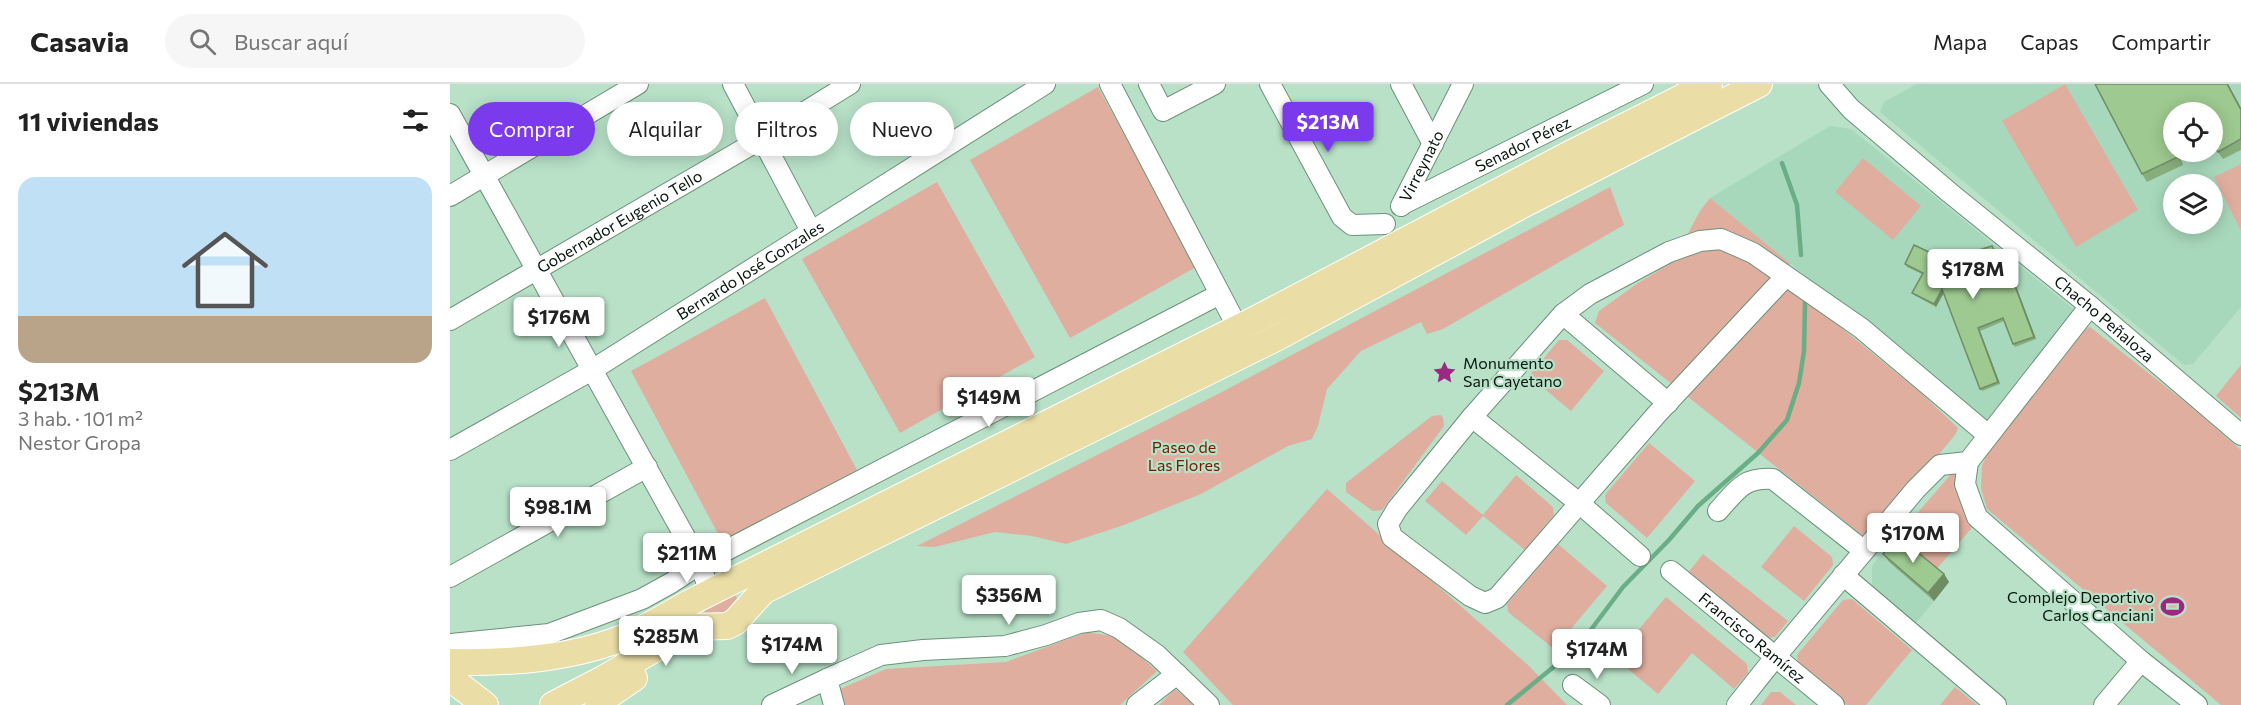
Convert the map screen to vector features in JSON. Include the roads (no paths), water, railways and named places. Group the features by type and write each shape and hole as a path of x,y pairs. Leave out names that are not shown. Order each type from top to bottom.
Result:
{"main road":[{"path":"451,650 506,662 592,648 631,634 1239,328 1389,235 1709,84"},
{"path":"553,705 692,627 735,622 763,591 1274,339 1526,203 1759,84"},
{"path":"737,579 745,589 746,608"},
{"path":"699,598 696,616 714,626"},
{"path":"598,705 629,681 682,651 714,626"},
{"path":"450,678 484,705"}],"street":[{"path":"450,196 638,84"},
{"path":"733,84 742,102"},
{"name":"Gobernador Eugenio Tello","path":"821,102 850,84"},
{"name":"Bernardo José Gonzales","path":"450,450 592,370 1045,84"},
{"path":"1110,84 1239,328"},
{"path":"1149,84 1163,111 1215,84"},
{"path":"1270,84 1342,217 1352,225 1389,235"},
{"path":"1401,84 1433,144"},
{"name":"Virreynato","path":"1389,235 1463,84"},
{"name":"Senador Pérez","path":"1403,204 1643,84"},
{"name":"Chacho Peñaloza","path":"1829,84 1851,108 1896,147 2090,306 2241,435"},
{"path":"450,114 700,564 699,598"},
{"name":"Gobernador Eugenio Tello","path":"450,321 735,154"},
{"path":"770,156 811,231"},
{"path":"1786,276 1668,403 1497,598 1485,603 1470,596 1392,537 1388,524 1397,509 1472,417 1563,314 1590,294 1669,252 1700,241 1721,239 1753,253 1861,328 1988,435"},
{"path":"451,650 549,634 642,599 700,564 1220,294"},
{"path":"2090,306 1968,462 1965,484 1977,517 2141,661 2197,705"},
{"path":"1563,314 1668,403"},
{"path":"1472,417 1579,503 1640,556"},
{"path":"1737,705 1863,550 1916,489 1940,465 1968,462"},
{"path":"450,577 647,467"},
{"path":"1718,511 1743,483 1757,478 1773,479 1863,550"},
{"name":"Francisco Ramírez","path":"1671,571 1834,705"},
{"path":"1843,575 1996,705"},
{"path":"772,705 881,655 923,650 1005,646 1046,635 1079,622 1101,620 1119,628 1157,655 1209,705"},
{"path":"2104,705 2141,661"},
{"path":"1137,705 1177,674"},
{"path":"827,679 834,705"},
{"path":"1572,685 1600,705"}],"waterway":[{"path":"1782,163 1797,205 1801,255"},
{"path":"1507,705 1578,647 1623,587 1669,540 1698,506 1758,453 1787,420 1799,383 1804,351 1805,303"}],"place":[{"name":"Monumento San Cayetano","path":"1445,372"},
{"name":"Complejo Deportivo Carlos Canciani","path":"2172,606"}],"park label":[{"name":"Paseo de Las Flores","path":"1184,456"}]}
